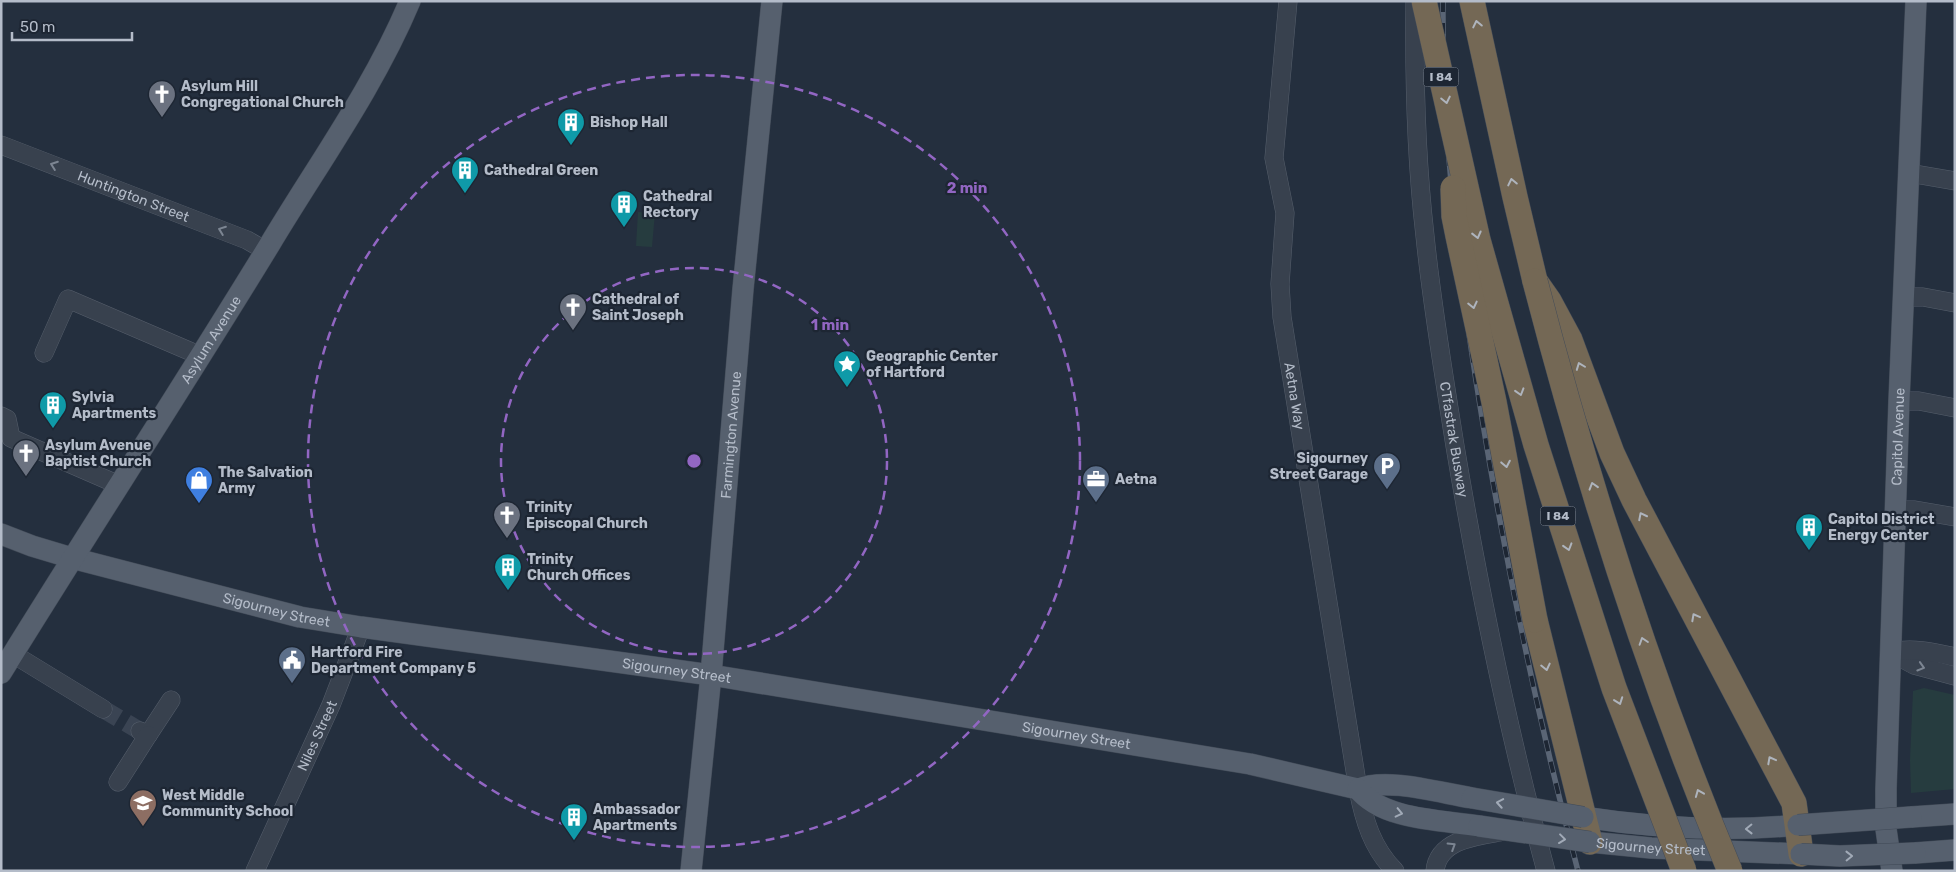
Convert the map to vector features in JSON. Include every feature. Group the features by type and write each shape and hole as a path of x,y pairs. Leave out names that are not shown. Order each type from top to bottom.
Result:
{"highway":[{"name":"I 84","path":"1424,1 1457,154 1480,249 1504,334 1565,538 1614,688 1684,871"},
{"path":"1472,1 1535,281 1576,432 1640,632 1676,734 1730,871"},
{"path":"1457,154 1453,195 1458,236 1494,402 1535,620 1590,842"},
{"path":"1535,281 1549,301 1570,340 1612,453 1634,500 1794,803 1801,854"}],"main road":[{"name":"Asylum Avenue","path":"1,673 356,106 400,26 410,1"},
{"name":"Farmington Avenue","path":"691,871 711,675 743,289 772,1"},
{"name":"Capitol Avenue","path":"1892,871 1886,829 1886,789 1899,401 1916,1"},
{"name":"Sigourney Street","path":"1,534 72,558 300,616 361,627 711,675 1250,764 1358,789 1373,803 1396,813 1480,831 1505,831 1651,848 1840,856 1955,850"},
{"name":"Sigourney Street","path":"1358,789 1374,784 1392,785 1583,817 1681,828 1756,829 1955,814"}],"street":[{"name":"Aetna Way","path":"1288,1 1274,158 1285,213 1280,304 1358,789 1364,818 1374,843 1395,871"},
{"name":"CTfastrak Busway","path":"1415,1 1415,93 1422,197 1430,284 1444,379 1469,528 1496,670 1519,769 1546,871"},
{"name":"Huntington Street","path":"1,145 238,236 266,251"},
{"path":"1909,173 1955,182"},
{"path":"1904,297 1923,297 1955,303"},
{"path":"44,353 68,299 201,356"},
{"path":"1899,401 1919,401 1955,408"},
{"path":"1,416 7,419 11,438 119,485"},
{"path":"1895,510 1915,510 1955,517"},
{"name":"Niles Street","path":"256,871 331,705 361,627"},
{"path":"1890,652 1918,649 1955,656"},
{"path":"1890,652 1914,665 1955,676"},
{"path":"13,654 103,709"},
{"path":"118,782 144,733 171,700"},
{"path":"1435,871 1438,859 1447,849 1480,831"}],"green space":[{"path":"638,212 655,213 652,247 636,246"},
{"path":"1924,688 1955,695 1955,789 1911,793 1910,760 1913,691"}],"tunnel":[{"path":"103,709 140,731"}],"railway":[{"path":"1443,1 1443,54 1449,161 1460,267 1475,372 1503,537 1525,649 1578,871"}],"place":[{"name":"Asylum Hill Congregational Church","path":"162,118"},
{"name":"Bishop Hall","path":"571,146"},
{"name":"Cathedral Green","path":"465,194"},
{"name":"Cathedral Rectory","path":"624,228"},
{"name":"Cathedral of Saint Joseph","path":"573,331"},
{"name":"Geographic Center of Hartford","path":"847,388"},
{"name":"Sylvia Apartments","path":"53,429"},
{"name":"Asylum Avenue Baptist Church","path":"26,477"},
{"name":"Sigourney Street Garage","path":"1387,490"},
{"name":"Aetna","path":"1096,503"},
{"name":"The Salvation Army","path":"199,504"},
{"name":"Trinity Episcopal Church","path":"507,539"},
{"name":"Capitol District Energy Center","path":"1809,551"},
{"name":"Trinity Church Offices","path":"508,591"},
{"name":"Hartford Fire Department Company 5","path":"292,684"},
{"name":"West Middle Community School","path":"143,827"},
{"name":"Ambassador Apartments","path":"574,841"}]}
